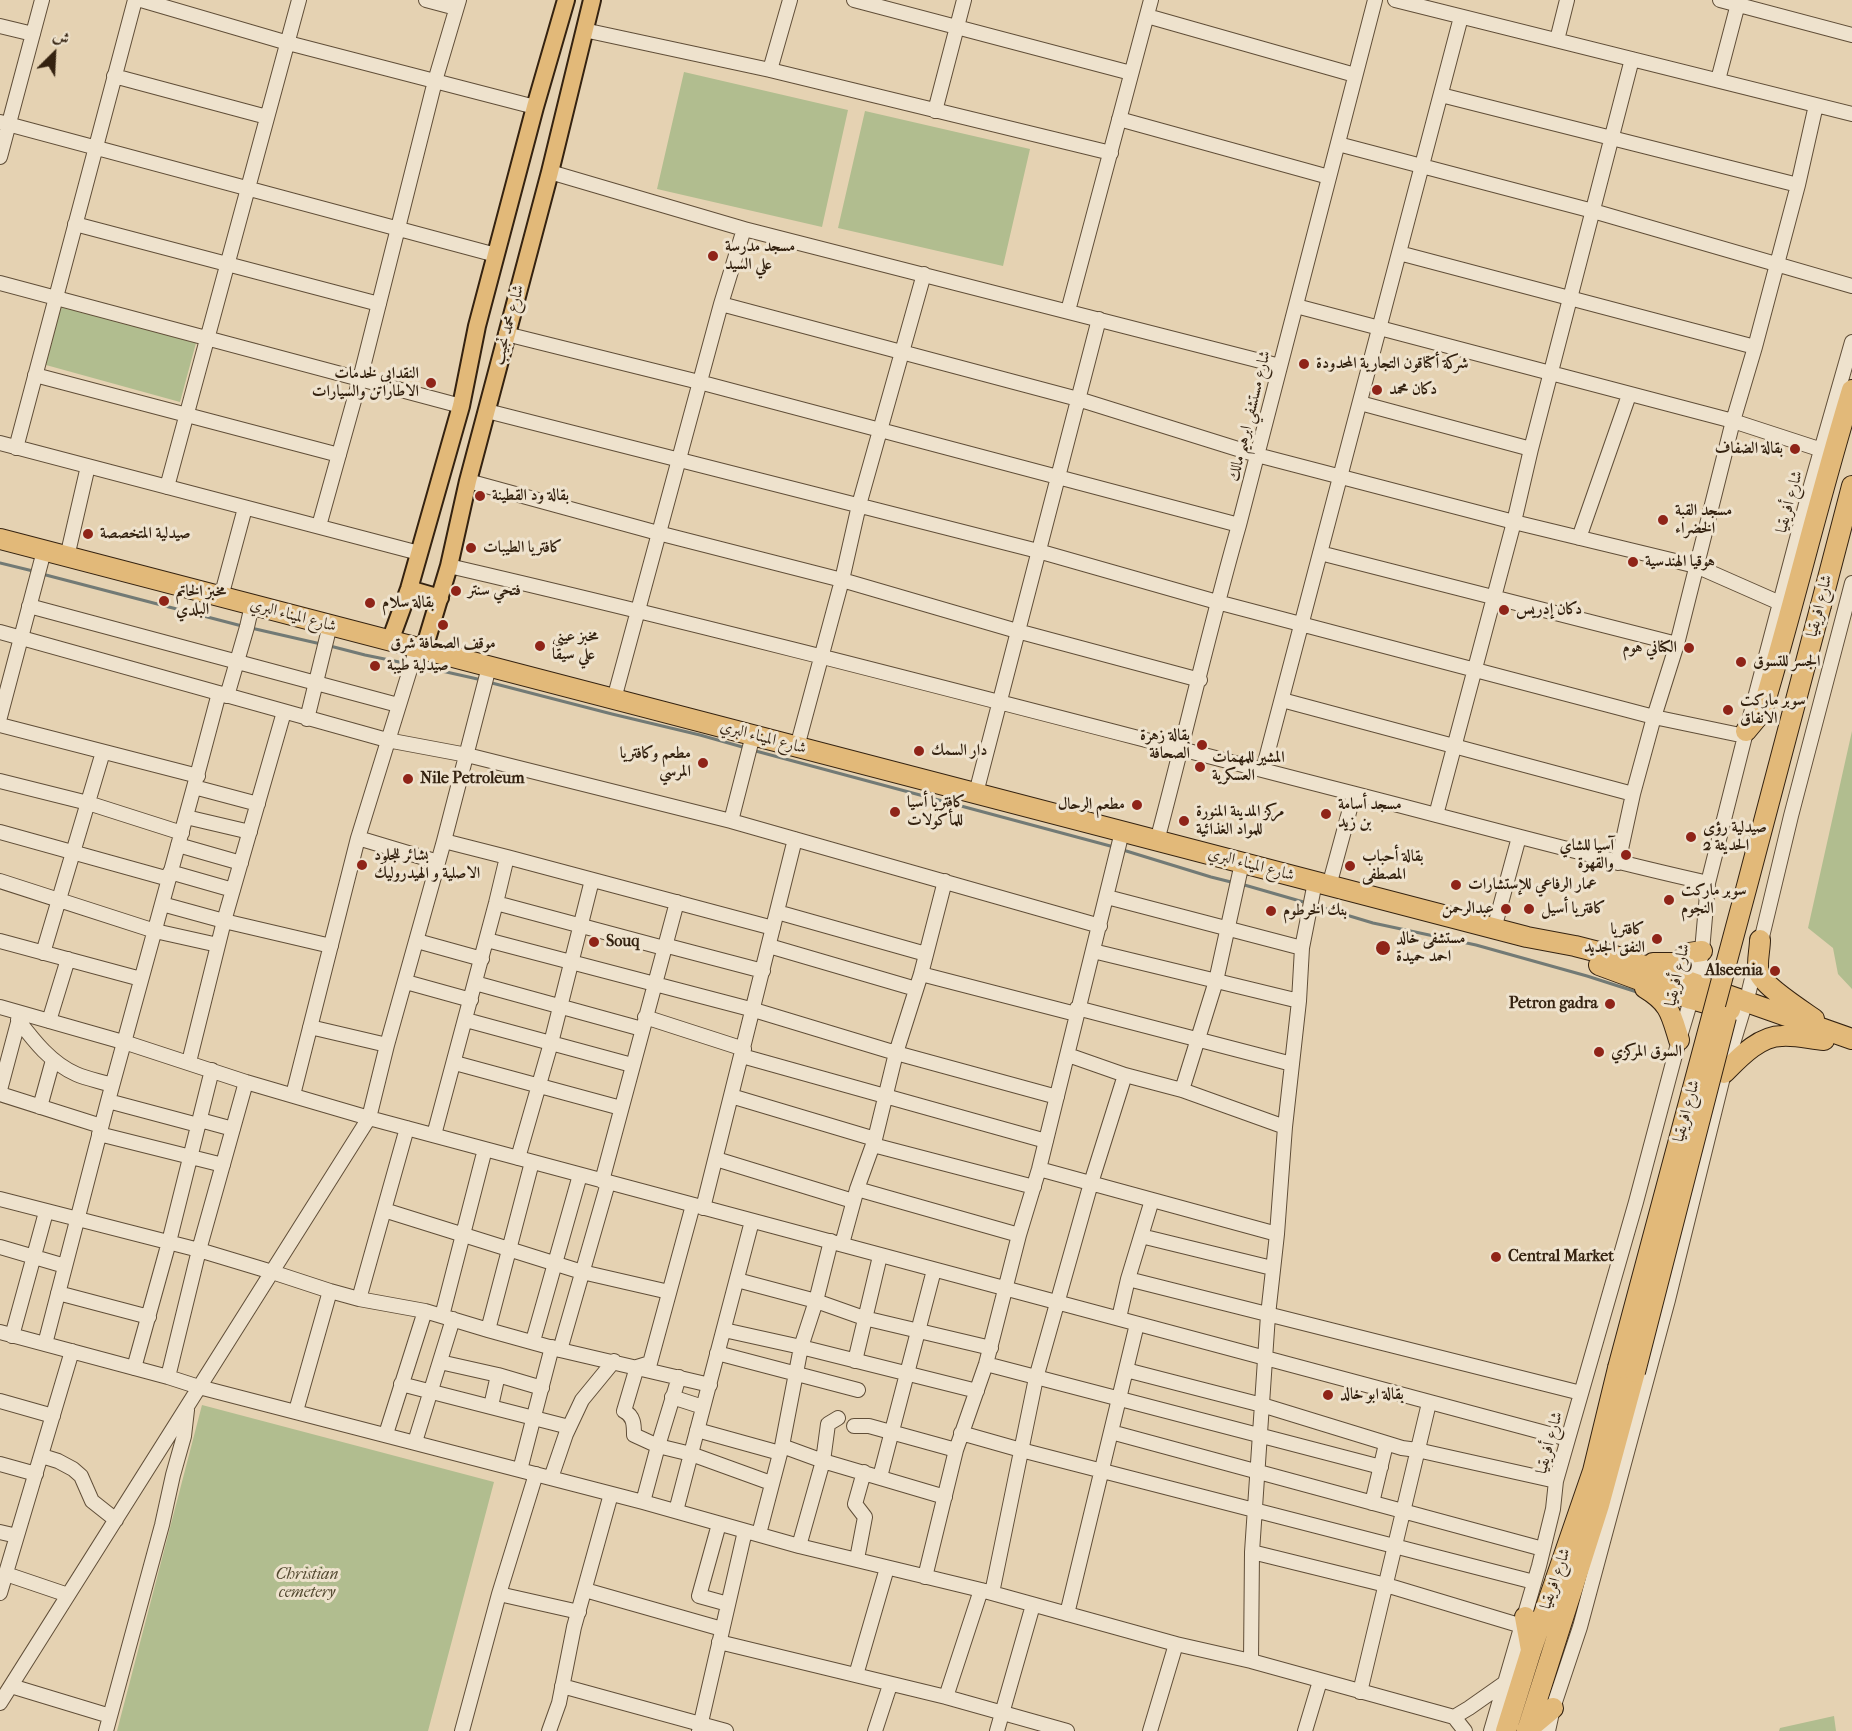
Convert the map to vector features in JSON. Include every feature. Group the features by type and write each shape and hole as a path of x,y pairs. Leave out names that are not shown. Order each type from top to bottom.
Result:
{"highway":[{"path":"1745,734 1761,713 1764,705 1852,390"},
{"name":"شارع افريقيا","path":"1527,1731 1599,1505 1627,1370 1826,607 1852,486"},
{"name":"شارع افريقيا","path":"1826,607 1852,533"},
{"name":"شارع الميناء البري","path":"0,539 1527,937 1620,965"},
{"path":"1760,940 1758,970 1768,985 1827,1035 1852,1051"},
{"path":"1620,965 1677,963 1689,953 1702,951"},
{"path":"1620,965 1827,1035 1852,1039"},
{"path":"1620,965 1661,999 1669,1009 1679,1040"},
{"path":"1724,1073 1754,1046 1773,1038 1827,1035"},
{"name":"شارع افريقيا","path":"1506,1731 1627,1370"},
{"path":"1523,1622 1531,1651"},
{"path":"1527,1731 1553,1708"}],"main road":[{"name":"شارع محمد نجيب","path":"390,641 419,553 461,406 477,326 566,0"},
{"name":"شارع محمد نجيب","path":"420,648 440,598 449,566 468,481 550,172 592,0"},
{"path":"408,589 440,598"}],"street":[{"path":"0,157 5,123 42,0"},
{"path":"16,447 135,0"},
{"path":"141,0 288,43 535,107"},
{"path":"167,488 299,0"},
{"path":"319,526 360,379 435,81 458,4 426,0"},
{"path":"770,70 790,0"},
{"path":"854,0 1131,73"},
{"path":"935,111 964,0"},
{"path":"1068,311 1151,0"},
{"name":"شارع مستشفي ابرهيم مالك","path":"1157,841 1200,680 1217,602 1375,0"},
{"path":"1395,0 1852,114"},
{"path":"1557,40 1567,0"},
{"path":"1720,0 1738,2 1852,35"},
{"path":"1719,80 1738,2"},
{"path":"1147,16 1355,75"},
{"path":"1263,770 1461,17"},
{"path":"0,26 33,34"},
{"path":"584,30 770,70 1111,153"},
{"path":"1436,815 1514,522 1632,59"},
{"path":"114,76 267,117"},
{"path":"1441,95 1798,185"},
{"path":"1618,863 1633,794 1677,644 1733,421 1798,185 1816,105"},
{"path":"1119,119 1329,177"},
{"path":"5,123 496,255"},
{"path":"1338,144 1593,211 1852,286"},
{"path":"550,172 744,229 1280,366"},
{"path":"75,224 379,304"},
{"path":"614,699 699,382 744,229"},
{"path":"1399,253 1755,347"},
{"path":"797,747 842,580 859,505 924,274"},
{"path":"0,283 461,406"},
{"path":"721,304 1078,399 1257,455 1514,522 1696,566 1780,603"},
{"path":"1296,306 1551,375 1733,421 1822,450"},
{"path":"975,794 1099,319"},
{"path":"506,334 699,382 1239,525"},
{"name":"شارع أفريقيا","path":"1553,1509 1556,1481 1694,991 1702,951 1708,883 1745,734 1852,342"},
{"path":"35,375 339,455"},
{"path":"1579,538 1629,394"},
{"path":"1360,404 1531,449"},
{"path":"487,411 1038,551 1217,602 1654,717 1745,734"},
{"path":"0,443 419,553"},
{"path":"67,556 88,466"},
{"path":"468,481 842,580 1017,631 1200,680"},
{"path":"221,597 245,508"},
{"path":"1,707 44,551"},
{"path":"1320,553 1677,644"},
{"path":"449,566 639,610 1618,863 1708,883"},
{"path":"1548,1731 1553,1708 1580,1628 1662,1322 1724,1073 1744,1008 1852,583"},
{"path":"45,1344 123,1042 186,817 223,695 237,663 252,605"},
{"path":"30,606 398,705"},
{"path":"307,719 330,625"},
{"path":"0,632 387,740 467,755 730,821 1100,926"},
{"path":"293,1095 358,837 398,705 420,648"},
{"path":"0,1703 369,1118 489,667"},
{"path":"1282,700 1633,794"},
{"path":"189,1062 224,921 284,712"},
{"path":"0,724 103,752 258,804"},
{"path":"730,821 753,735"},
{"path":"43,953 103,752"},
{"path":"0,781 88,803 241,863"},
{"path":"1251,1661 1252,1552 1259,1436 1302,948 1354,794"},
{"path":"186,817 250,832"},
{"path":"0,832 233,890"},
{"path":"925,1577 956,1450 991,1348 1019,1235 1039,1169 1068,1055 1076,1011 1100,926 1122,832"},
{"path":"358,837 438,862"},
{"path":"1494,929 1519,837"},
{"path":"637,1367 650,1363 669,1292 716,1159 795,839"},
{"path":"444,841 773,928"},
{"path":"434,1135 487,940 507,856"},
{"path":"1182,1090 1216,981 1242,863"},
{"path":"488,1330 508,1250 538,1086 592,880"},
{"path":"0,881 155,931 218,945"},
{"path":"700,1728 728,1604 781,1450 801,1347 874,1142 896,1053 921,974 945,881"},
{"path":"1107,897 1302,948"},
{"path":"520,1470 532,1418 582,1272 632,1065 677,902"},
{"path":"162,903 224,921 331,946"},
{"path":"496,903 763,971"},
{"path":"777,912 926,954"},
{"path":"487,940 754,1010 896,1053 1057,1097"},
{"path":"0,941 141,980"},
{"path":"417,941 482,959"},
{"path":"769,946 916,989"},
{"path":"1093,951 1299,1001"},
{"path":"49,1021 68,959"},
{"path":"921,974 1292,1064"},
{"path":"406,982 471,1000"},
{"path":"475,983 560,1006 644,1023 885,1096 1046,1141"},
{"path":"0,1007 19,1016 49,1021 123,1042 246,1082 369,1118 1568,1439"},
{"path":"0,1089 4,1058 19,1016"},
{"path":"19,1016 38,1044 53,1060 76,1074 112,1085"},
{"path":"466,1020 632,1065"},
{"path":"310,1028 387,1045"},
{"path":"1068,1055 1125,1075 1182,1090 1285,1127"},
{"path":"40,1107 53,1060"},
{"path":"454,1063 621,1108"},
{"path":"134,1368 169,1242 212,1070"},
{"path":"946,1697 987,1592 1036,1378 1091,1183 1125,1075"},
{"path":"168,1377 199,1250 246,1082"},
{"path":"0,1094 100,1130 223,1165"},
{"path":"731,1096 874,1142 1034,1186"},
{"path":"108,1101 233,1129"},
{"path":"359,1299 407,1128"},
{"path":"415,1442 440,1362 462,1236 485,1149"},
{"path":"716,1159 1019,1235"},
{"path":"1039,1169 1277,1234"},
{"path":"533,1341 580,1175"},
{"path":"0,1199 199,1250 359,1299 425,1311 556,1348 710,1385"},
{"path":"1119,1318 1128,1279 1152,1200"},
{"path":"384,1210 582,1272 669,1292"},
{"path":"46,1212 6,1334 199,1387 644,1502 799,1546 987,1592 1176,1644 1251,1661 1454,1717 1465,1731"},
{"path":"676,1511 752,1221"},
{"path":"1141,1236 1272,1268"},
{"path":"0,1247 65,1266"},
{"path":"855,1361 880,1256"},
{"path":"880,1477 934,1270"},
{"path":"1128,1279 1581,1393"},
{"path":"737,1280 816,1301 864,1318 991,1348"},
{"path":"296,1411 330,1291"},
{"path":"58,1293 148,1317"},
{"path":"386,1434 425,1311"},
{"path":"1067,1614 1137,1324"},
{"path":"724,1330 907,1372 977,1391"},
{"path":"0,1593 72,1352"},
{"path":"717,1353 858,1390"},
{"path":"551,1478 582,1400 614,1361"},
{"path":"440,1362 542,1388"},
{"path":"986,1364 1381,1467"},
{"path":"637,1367 624,1411 630,1414 633,1421 634,1435 658,1446 691,1454 771,1483"},
{"path":"1126,1370 1262,1405 1386,1444 1556,1481"},
{"path":"491,1406 498,1375"},
{"path":"644,1502 679,1377"},
{"path":"402,1384 569,1428"},
{"path":"672,1397 703,1407"},
{"path":"0,1401 53,1416"},
{"path":"1360,1692 1429,1403"},
{"path":"106,1731 162,1526 184,1436 188,1405"},
{"path":"799,1546 823,1461 828,1424 838,1418"},
{"path":"854,1426 869,1426 956,1450"},
{"path":"697,1430 864,1472 945,1497"},
{"path":"1111,1432 1543,1549"},
{"path":"962,1433 1534,1582"},
{"path":"1372,1503 1386,1444"},
{"path":"42,1456 73,1469 81,1476 92,1501 116,1520"},
{"path":"0,1464 36,1474"},
{"path":"857,1559 865,1517 855,1504 864,1472"},
{"path":"462,1731 536,1474"},
{"path":"549,1731 559,1703 579,1612 612,1494"},
{"name":"شارع افريقيا","path":"1491,1731 1553,1509"},
{"path":"719,1524 699,1596 728,1604"},
{"path":"0,1532 17,1536"},
{"path":"1252,1552 1523,1622"},
{"path":"856,1675 886,1568"},
{"path":"6,1574 69,1595"},
{"path":"585,1590 720,1635 856,1675 946,1697 1067,1731"},
{"path":"500,1594 579,1612"},
{"path":"997,1731 1033,1605"},
{"path":"1150,1731 1176,1644"},
{"path":"1305,1731 1320,1681"},
{"path":"1454,1717 1506,1682"},
{"path":"875,1731 891,1685"},
{"path":"11,1686 110,1716"},
{"path":"562,1686 700,1728 726,1731"}],"green space":[{"path":"684,72 848,110 822,227 657,189"},
{"path":"865,111 1030,149 1003,266 838,228"},
{"path":"61,306 196,343 180,402 46,365"},
{"path":"1852,731 1852,989 1838,974 1833,948 1808,928"},
{"name":"Christian cemetery","path":"202,1405 494,1482 428,1731 117,1731"},
{"path":"1834,1716 1836,1731 1779,1731 1780,1728"}],"waterway":[{"path":"0,563 33,571"},
{"path":"42,574 242,626"},
{"path":"251,628 321,644"},
{"path":"330,646 409,664"},
{"path":"415,665 482,680"},
{"path":"488,682 746,748"},
{"path":"752,750 1114,847"},
{"path":"1123,850 1235,883"},
{"path":"1241,884 1307,903"},
{"path":"1313,905 1373,923 1476,945 1640,993"}],"place":[{"name":"مسجد مدرسة علي السيد","path":"713,256"},
{"name":"شركة أكتاقون التجارية المحدودة","path":"1304,364"},
{"name":"النقدابي لخدمات الاطاراتن والسيارات","path":"431,383"},
{"name":"دكان محمد","path":"1377,390"},
{"name":"بقالة الضفاف","path":"1795,449"},
{"name":"بقالة ود القطينة","path":"480,496"},
{"name":"مسجد القبة الخضراء","path":"1663,520"},
{"name":"صيدلية المتخصصة","path":"88,534"},
{"name":"كافتريا الطيبات","path":"471,548"},
{"name":"هوقيا الهندسية","path":"1633,562"},
{"name":"فتحي سنتر","path":"456,591"},
{"name":"مخبز الخاتم البلدي","path":"164,601"},
{"name":"بقالة سلام","path":"370,603"},
{"name":"دكان إدريس","path":"1504,610"},
{"name":"موقف الصحافة شرق","path":"443,625"},
{"name":"مخبز عيني علي سيقا","path":"540,646"},
{"name":"الكناني هوم","path":"1689,648"},
{"name":"الجسر للتسوق","path":"1741,662"},
{"name":"صيدلية طيبة","path":"375,666"},
{"name":"سوبر ماركت الانفاق","path":"1728,710"},
{"name":"بقالة زهرة الصحافة","path":"1202,745"},
{"name":"دار السمك","path":"919,751"},
{"name":"مطعم وكافتريا المرسي","path":"703,763"},
{"name":"المشير للمهمات العسكرية","path":"1200,767"},
{"name":"Nile Petroleum","path":"408,779"},
{"name":"مطعم الرحال","path":"1137,805"},
{"name":"كافتريا أسيا للمأكولات","path":"895,812"},
{"name":"مسجد أسامة بن زيد","path":"1326,814"},
{"name":"مركز المدينة المنورة للمواد الغذائية","path":"1184,821"},
{"name":"صيدلية رؤى الحديثة 2","path":"1691,837"},
{"name":"آسيا للشاي والقهوة","path":"1626,855"},
{"name":"بشائر للجلود الاصلية و الهيدروليك","path":"362,865"},
{"name":"بقالة أحباب المصطفى","path":"1350,866"},
{"name":"عمار الرفاعي للإستشارات","path":"1456,885"},
{"name":"سوبر ماركت النجوم","path":"1669,900"},
{"name":"عبدالرحمن","path":"1506,909"},
{"name":"كافتريا أسيل","path":"1529,909"},
{"name":"بنك الخرطوم","path":"1271,911"},
{"name":"كافتريا النفق الجديد","path":"1657,939"},
{"name":"Souq","path":"594,942"},
{"name":"مستشفى خالد احمد حميدة","path":"1383,948"},
{"name":"Alseenia","path":"1775,971"},
{"name":"Petron gadra","path":"1610,1004"},
{"name":"السوق المركزي","path":"1599,1052"},
{"name":"Central Market","path":"1496,1257"},
{"name":"بقالة ابو خالد","path":"1328,1395"}]}
